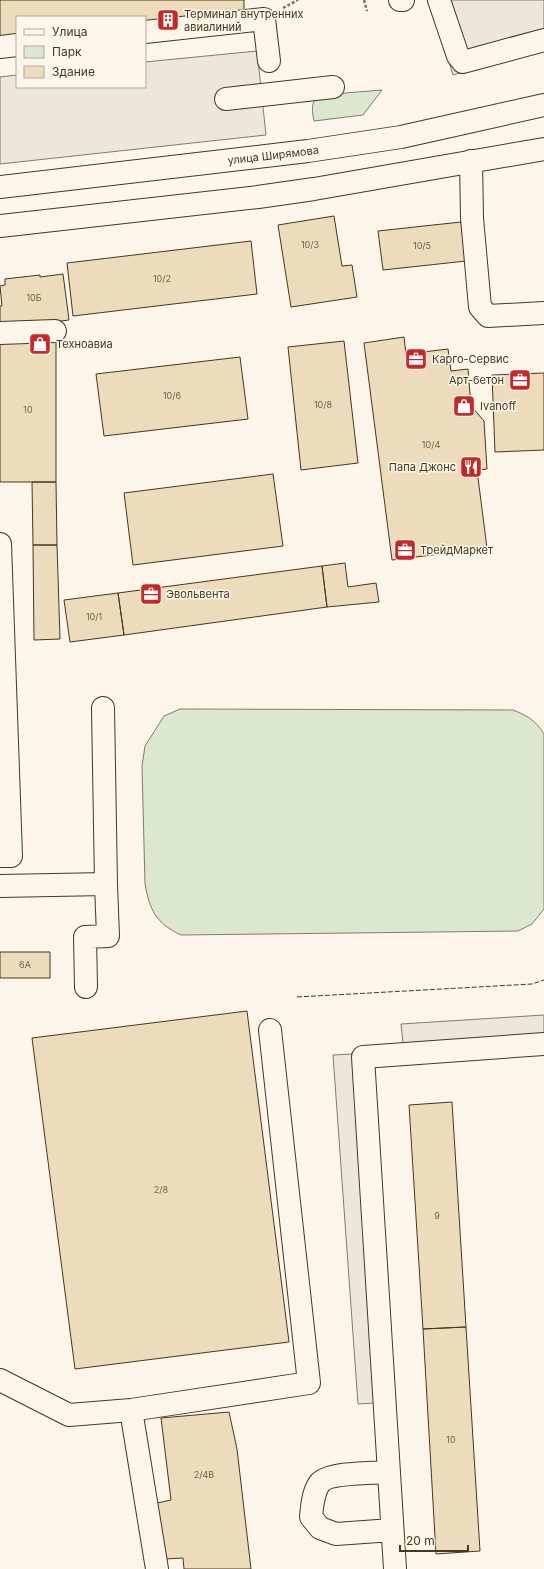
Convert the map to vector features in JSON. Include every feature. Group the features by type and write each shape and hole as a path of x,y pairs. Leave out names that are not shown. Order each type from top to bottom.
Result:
{"main road":[{"path":"439,0 458,56 464,62 544,40"},
{"path":"146,32 264,19 269,61"},
{"path":"0,47 16,45"},
{"path":"226,99 333,87"},
{"name":"улица Ширямова","path":"0,186 308,151 401,137 544,105"},
{"path":"0,226 258,197 314,189 544,149"},
{"path":"471,161 472,218 480,307 488,316 544,313"},
{"path":"0,332 55,331"},
{"path":"0,544 11,856 0,856"},
{"path":"86,987 85,937 108,936 103,708"},
{"path":"0,886 106,884"},
{"path":"0,1380 69,1415 131,1410 309,1383 270,1030"},
{"path":"395,1569 363,1057 544,1044"},
{"path":"131,1410 157,1569"},
{"path":"389,1472 333,1476 320,1482 313,1498 311,1516 320,1528 336,1534 392,1530"}],"path":[{"path":"364,0 367,11"}],"green space":[{"path":"382,90 363,115 314,121 312,110 313,103 317,97 321,95"},
{"path":"180,709 513,710 527,717 537,725 544,734 544,909 532,924 518,931 181,935 160,921 149,902 145,884 142,766 145,746 164,716"}],"shaded area":[{"path":"430,0 544,0 544,47 453,75"},
{"path":"257,51 266,135 0,164 0,77 16,75 16,88 146,88 146,62"},
{"path":"544,1015 544,1034 403,1043 401,1024"},
{"path":"352,1054 375,1403 358,1404 333,1055"}],"building":[{"name":"Терминал внутренних авиалиний","path":"0,0 244,0 244,15 146,25 146,16 16,16 16,38 0,40"},
{"path":"334,216 342,266 352,265 357,297 291,307 278,225"},
{"path":"461,222 466,261 383,270 378,231"},
{"path":"251,241 257,294 73,316 67,263"},
{"path":"63,274 69,320 29,325 0,332 0,306 2,306 0,286 5,285 5,279"},
{"path":"404,337 406,354 448,349 451,371 468,369 471,406 484,421 487,469 477,470 487,548 392,560 364,343"},
{"path":"0,339 56,339 56,482 0,482"},
{"path":"344,341 358,463 301,470 288,347"},
{"path":"240,357 248,419 104,436 96,374"},
{"path":"544,373 544,450 495,452 492,375"},
{"path":"273,474 283,546 133,565 124,493"},
{"path":"32,482 56,482 57,545 33,545"},
{"path":"33,545 57,545 60,639 34,640"},
{"path":"345,563 348,587 376,583 379,602 327,607 322,566"},
{"path":"322,566 327,607 124,635 118,593"},
{"path":"118,593 124,635 70,642 64,600"},
{"path":"0,952 50,952 50,978 0,978"},
{"path":"247,1011 289,1342 75,1369 32,1038"},
{"path":"452,1102 466,1327 423,1329 409,1105"},
{"path":"466,1327 480,1551 436,1554 423,1329"},
{"path":"229,1412 237,1449 251,1569 184,1569 183,1558 164,1559 157,1503 171,1500 161,1418"}],"fence":[{"path":"297,997 532,984 544,980"}],"place":[{"name":"Терминал внутренних авиалиний","path":"168,20"},
{"name":"Техноавиа","path":"40,344"},
{"name":"Карго-Сервис","path":"416,359"},
{"name":"Арт-бетон","path":"520,380"},
{"name":"Ivanoff","path":"464,406"},
{"name":"Папа Джонс","path":"471,467"},
{"name":"ТрейдМаркет","path":"405,550"},
{"name":"Эвольвента","path":"151,594"}]}
